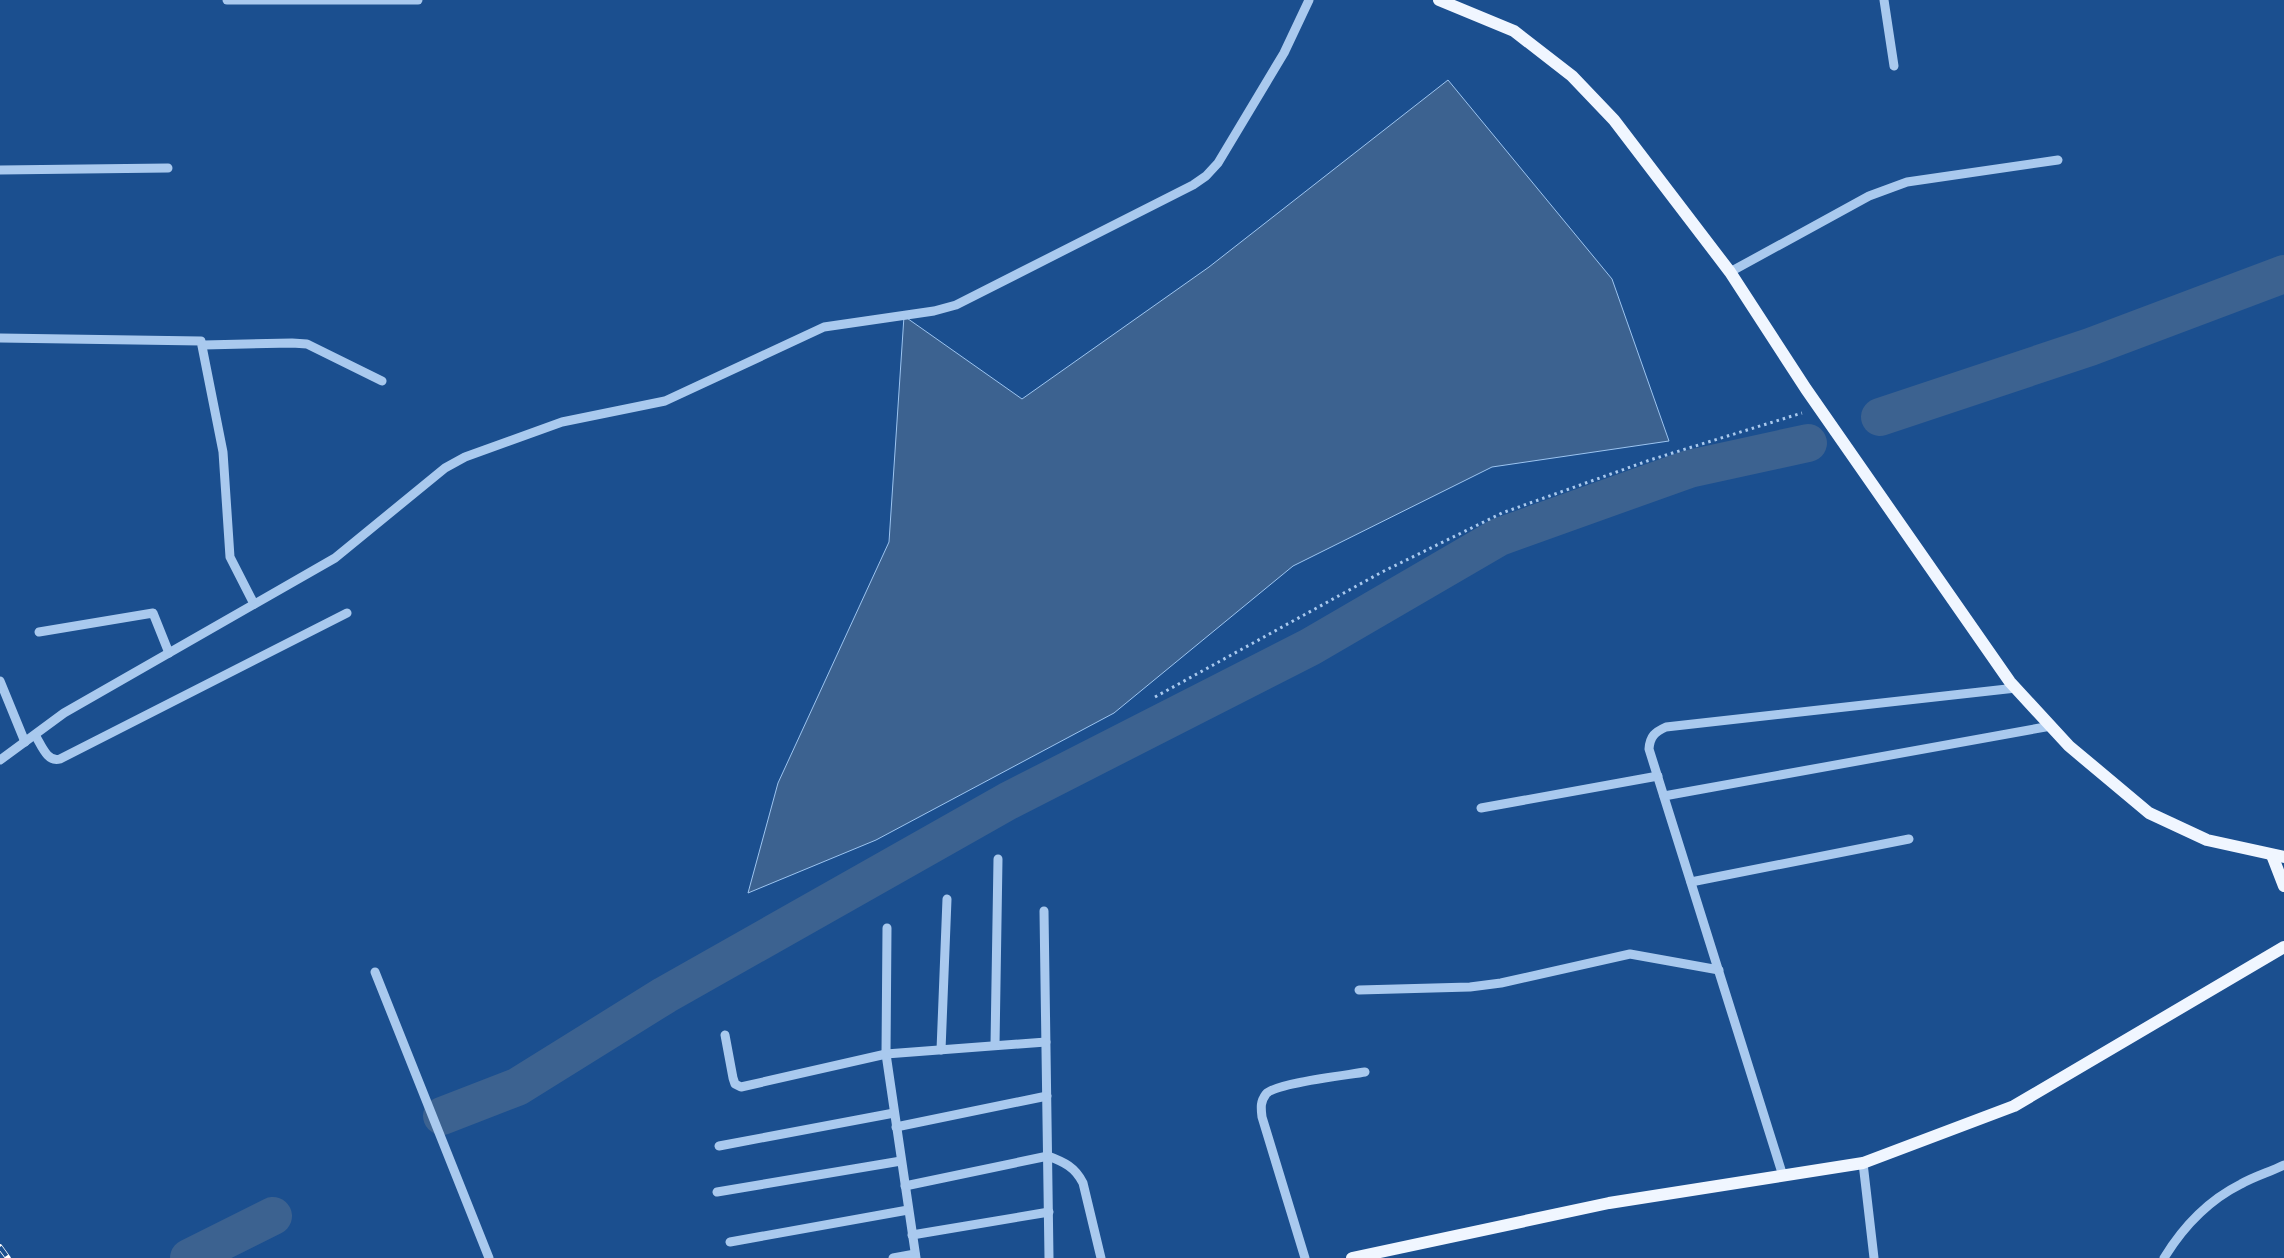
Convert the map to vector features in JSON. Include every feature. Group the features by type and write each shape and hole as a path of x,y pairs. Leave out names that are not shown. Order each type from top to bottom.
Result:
{"main road":[{"path":"1439,0 1514,32 1572,76 1614,120 1730,272 1820,408 2016,688 2069,746 2149,813 2207,840 2278,856 2284,886"},
{"path":"1352,1258 1609,1203 1863,1163 2014,1106 2284,947"}],"street":[{"path":"226,0 418,0"},
{"path":"0,760 64,714 335,558 445,468 465,457 562,422 665,401 824,327 934,311 956,305 1194,185 1218,163 1284,53 1309,0"},
{"path":"1884,0 1894,66"},
{"path":"1730,272 1869,196 1907,182 2058,160"},
{"path":"0,170 168,168"},
{"path":"0,338 201,341 204,345 223,452 230,558 254,604"},
{"path":"204,345 292,342 307,344 382,382"},
{"path":"39,632 152,613 169,653"},
{"path":"35,735 50,758 60,759 347,613"},
{"path":"0,681 25,742"},
{"path":"1783,1176 1649,749 1650,740 1656,732 1666,727 2016,688"},
{"path":"1664,796 2051,726"},
{"path":"1481,808 1658,776"},
{"path":"1691,882 1910,839"},
{"path":"995,1046 998,859"},
{"path":"941,1050 947,899"},
{"path":"1044,911 1049,1258"},
{"path":"887,928 886,1054 915,1256 893,1258"},
{"path":"1359,990 1486,985 1630,954 1718,970"},
{"path":"375,972 489,1258"},
{"path":"725,1035 732,1078 735,1084 740,1087 886,1054 1046,1042"},
{"path":"1305,1258 1262,1117 1261,1104 1267,1092 1283,1086 1365,1072"},
{"path":"896,1127 1047,1096"},
{"path":"719,1146 894,1113"},
{"path":"905,1186 1048,1156 1067,1164 1078,1173 1083,1183 1101,1258"},
{"path":"717,1192 901,1161"},
{"path":"1863,1163 1874,1258"},
{"path":"2164,1258 2196,1216 2222,1195 2242,1183 2284,1164"},
{"path":"730,1242 908,1210"},
{"path":"912,1235 1049,1212"}],"path":[{"path":"1155,696 1382,572 1502,513 1650,460 1820,408"}],"water":[{"path":"1448,80 1612,279 1669,441 1492,467 1293,566 1114,713 876,840 748,893 778,783 889,542 904,316 1022,399 1209,267"}],"waterway":[{"path":"1880,417 2090,347 2284,274"},
{"path":"442,1116 517,1087 665,995 1008,801 1310,647 1499,537 1689,469 1808,443"},
{"path":"189,1258 273,1216"}],"railway":[{"path":"0,1247 8,1258"}]}
